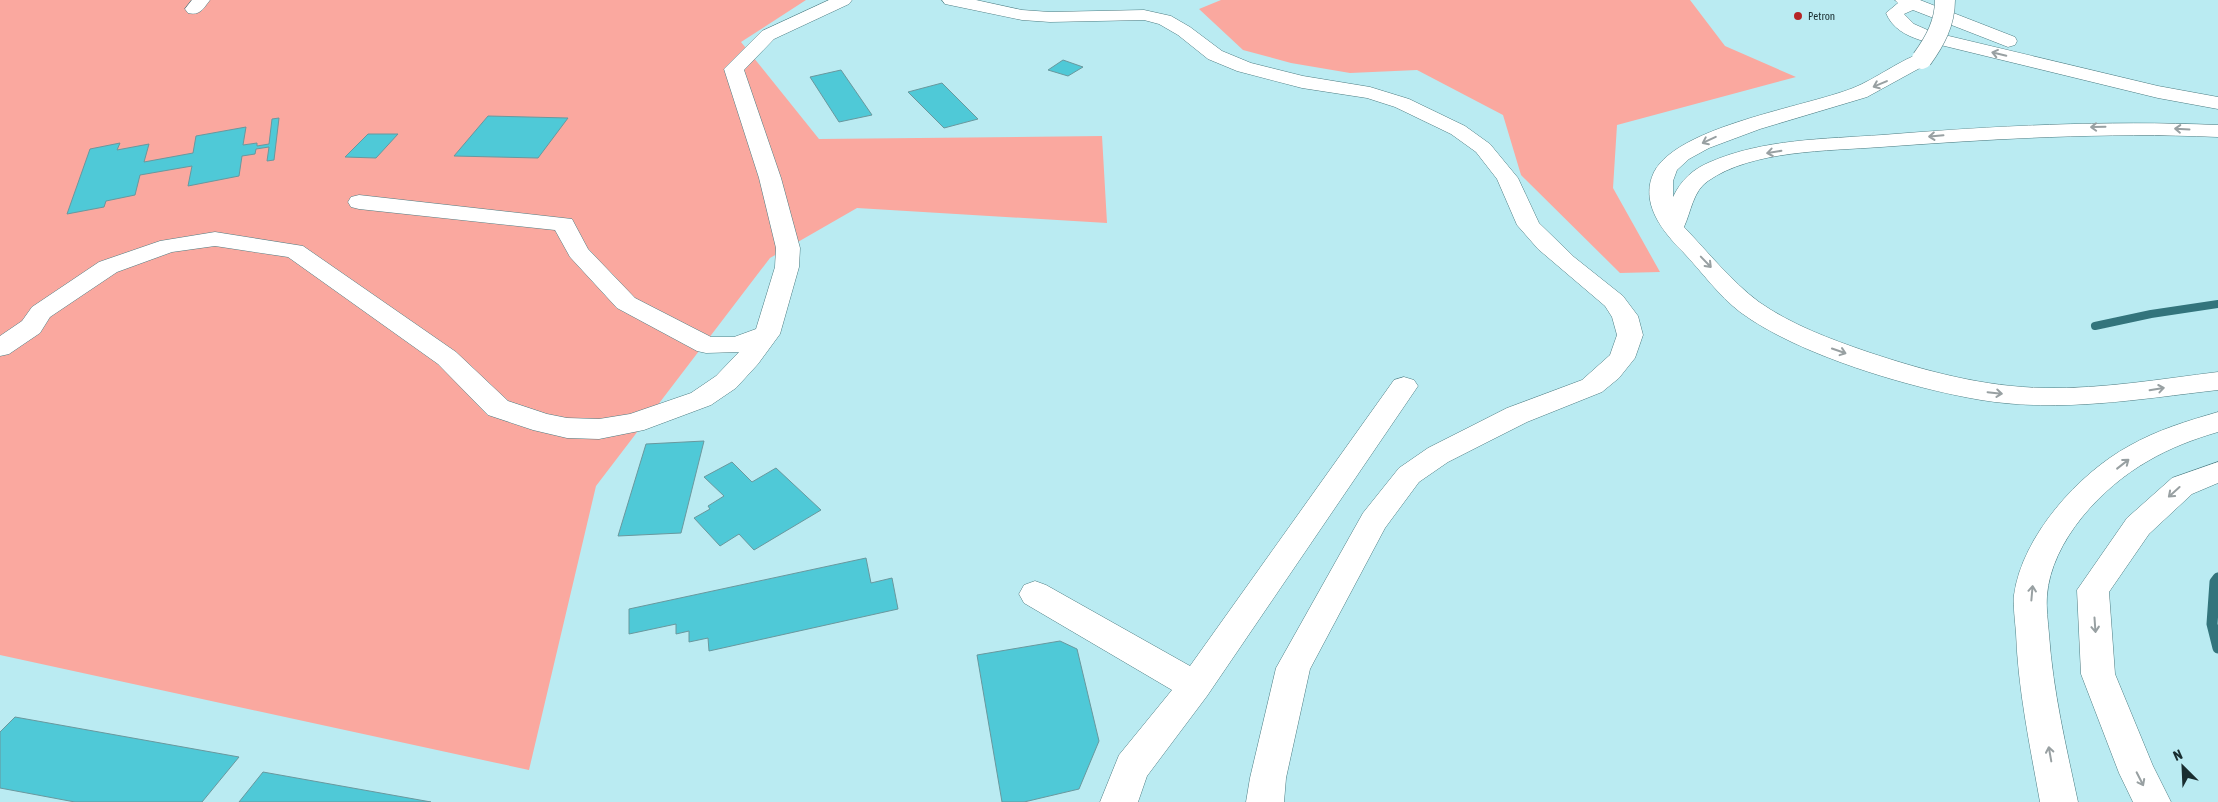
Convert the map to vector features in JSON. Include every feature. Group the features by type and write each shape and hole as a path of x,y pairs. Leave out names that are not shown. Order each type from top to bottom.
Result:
{"main road":[{"path":"0,348 31,327 42,312 108,267 168,246 215,239 296,251 447,358 498,408 567,428 599,429 634,423 701,399 726,382 749,358 767,334 787,267 788,248 770,178 734,69 768,35 843,0"},
{"path":"951,0 1022,15 1050,17 1144,15 1164,20 1184,31 1214,55 1244,68 1302,82 1370,93 1402,103 1458,130 1483,148 1507,178 1529,225 1546,244 1614,301 1625,316 1630,335 1617,365 1592,386 1516,415 1438,455 1409,475 1374,521 1293,668 1268,778 1265,802"},
{"path":"1945,0 1946,11 1934,43 1922,59 1893,78 1852,96 1712,138 1688,152 1667,168 1661,186 1664,209 1672,228 1748,306 1791,332 1891,370 1981,392 2023,396 2076,396 2135,392 2218,381"},
{"path":"1909,2 1895,13 1896,16 1904,25 1926,36 2158,92 2209,101"},
{"path":"1672,228 1680,213 1685,193 1700,176 1740,159 1762,154 1814,146 2061,128 2147,127 2218,131"},
{"path":"359,202 564,224 578,252 626,303 706,345 736,345 767,334"},
{"path":"1119,802 1132,767 1195,686 1404,386"},
{"path":"2059,802 2034,664 2031,592 2038,562 2049,539 2092,489 2127,460 2176,434 2218,422"},
{"path":"2152,802 2137,772 2098,674 2093,590 2138,526 2182,486 2218,472"},
{"path":"1035,594 1195,686"}],"shaded area":[{"path":"0,0 806,0 741,42 819,139 1102,136 1107,223 857,208 770,258 596,486 529,770 0,655"},
{"path":"1221,0 1690,0 1725,46 1796,77 1617,125 1613,188 1660,272 1620,273 1521,175 1503,115 1417,70 1350,73 1291,63 1243,50 1199,9"}],"building":[{"path":"1063,60 1083,67 1068,76 1048,70"},
{"path":"841,70 872,115 839,122 810,77"},
{"path":"942,83 978,119 944,128 908,92"},
{"path":"488,116 568,118 538,158 454,156"},
{"path":"279,118 274,160 267,161 269,147 256,149 255,154 242,156 239,176 188,186 192,166 140,175 135,195 106,201 104,207 67,214 90,149 120,143 117,150 149,144 144,162 193,153 196,136 246,127 243,145 257,143 257,146 269,144 272,119"},
{"path":"368,134 398,134 376,158 345,157"},
{"path":"704,441 681,533 618,536 646,444"},
{"path":"732,462 752,482 776,468 821,510 754,550 739,534 720,546 694,518 710,509 708,506 724,496 704,477"},
{"path":"866,558 871,583 892,578 898,609 709,651 708,638 689,642 689,631 676,634 676,624 629,634 629,609"},
{"path":"1060,641 1077,649 1099,741 1079,789 1024,802 1002,802 977,655"},
{"path":"15,717 239,757 202,802 75,802 0,788 0,732"},
{"path":"263,772 431,802 239,802"}],"waterway":[{"path":"2095,326 2151,314 2218,304"},
{"path":"2218,578 2215,582 2212,624 2218,648"}],"place":[{"name":"Petron","path":"1798,16"}]}
